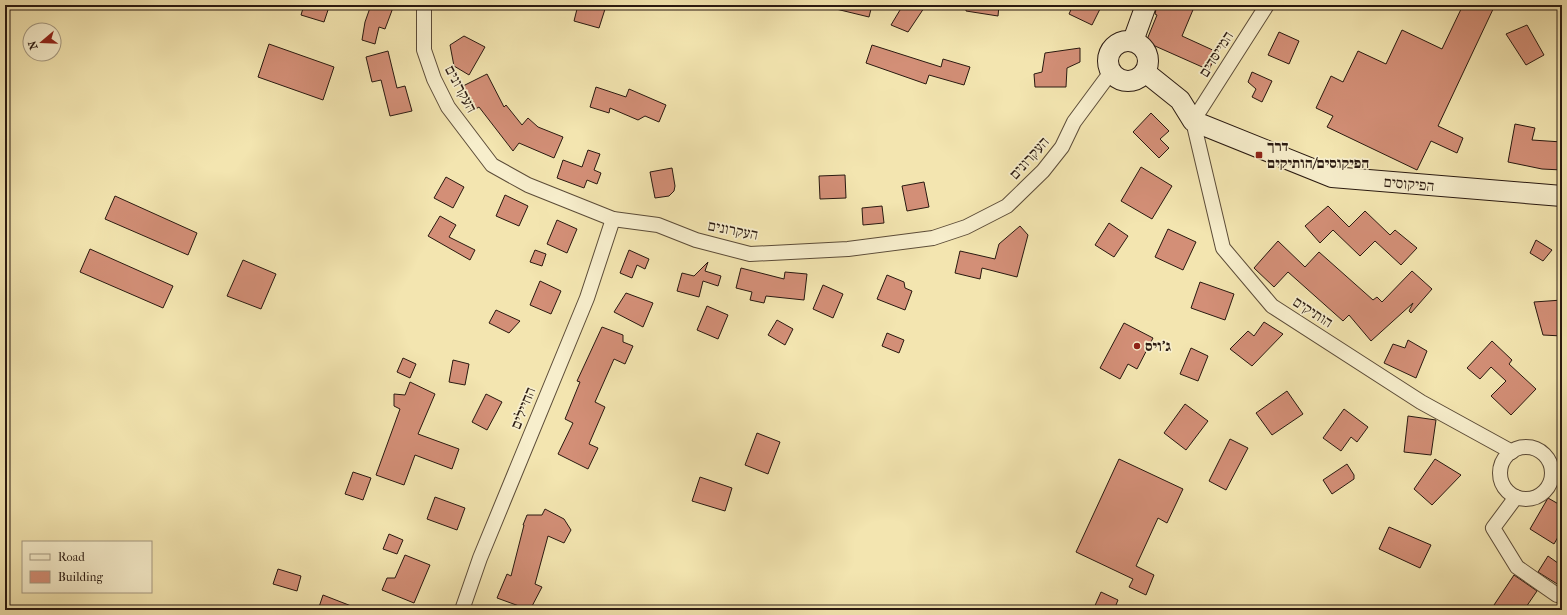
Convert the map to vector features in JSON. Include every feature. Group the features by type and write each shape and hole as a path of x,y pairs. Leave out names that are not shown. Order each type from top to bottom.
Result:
{"street":[{"name":"העקרונים","path":"424,5 424,50 434,79 448,107 492,165 528,185 613,219 658,225 696,240 750,254 848,249 933,238 966,227 1007,206 1043,171 1062,147 1074,122 1111,72"},
{"path":"1133,41 1146,5"},
{"name":"המייסדים","path":"1193,121 1267,5"},
{"path":"1133,41 1142,46 1147,55 1148,62 1145,72 1134,80 1127,81 1117,78 1111,72 1108,62 1112,48 1121,42 1133,41"},
{"path":"1145,72 1180,100 1193,121"},
{"name":"הפיקוסים","path":"1193,121 1332,177 1562,196"},
{"name":"הותיקים","path":"1193,121 1223,248 1272,306 1421,402 1512,452"},
{"name":"החיילים","path":"462,610 480,558 587,298 613,219"},
{"path":"1527,447 1542,453 1557,470 1551,482 1540,495 1533,499 1516,497 1504,487 1501,472 1506,457 1512,452 1527,447"},
{"path":"1516,497 1493,528 1517,567 1557,595"}],"building":[{"path":"304,5 321,5 329,7 324,22 301,15"},
{"path":"371,5 394,5 385,29 379,27 375,44 362,40 365,22"},
{"path":"578,5 606,6 599,28 574,21"},
{"path":"836,5 872,5 869,17 836,9"},
{"path":"903,5 926,5 908,32 891,25"},
{"path":"966,5 999,5 998,16 966,11"},
{"path":"1073,5 1102,5 1092,25 1069,14"},
{"path":"1157,5 1195,5 1182,36 1217,52 1209,70 1146,42 1157,15 1155,14"},
{"path":"1463,5 1495,5 1438,126 1463,138 1457,153 1431,141 1417,170 1327,127 1333,116 1316,108 1331,76 1343,82 1358,51 1386,64 1402,30 1442,49"},
{"path":"1527,25 1544,55 1526,65 1506,34"},
{"path":"1279,32 1299,41 1289,64 1268,55"},
{"path":"464,36 485,47 469,75 454,66 450,45"},
{"path":"269,44 334,67 323,100 258,77"},
{"path":"872,45 941,67 943,59 970,67 964,85 929,75 926,84 866,63"},
{"path":"1080,48 1080,62 1067,68 1066,87 1035,87 1034,74 1042,72 1045,53"},
{"path":"388,51 397,88 405,86 412,111 390,116 381,80 372,82 366,57"},
{"path":"1252,72 1272,81 1262,102 1252,97 1256,89 1248,82"},
{"path":"487,74 504,107 506,105 522,125 528,118 538,127 563,137 554,158 519,143 513,151 479,107 472,111 461,87"},
{"path":"596,87 626,97 629,89 666,105 659,122 645,116 638,120 610,108 609,113 590,107"},
{"path":"1151,113 1169,131 1160,139 1169,148 1159,158 1133,132"},
{"path":"1515,124 1535,128 1532,140 1562,142 1562,170 1542,169 1508,162"},
{"path":"588,150 600,154 594,170 601,173 597,184 587,180 584,188 557,178 563,160 582,167"},
{"path":"1141,167 1172,186 1152,219 1121,201"},
{"path":"672,168 675,186 674,191 669,196 655,198 650,172"},
{"path":"845,175 846,198 820,199 819,176"},
{"path":"446,177 464,187 453,208 434,198"},
{"path":"924,182 929,207 907,211 902,186"},
{"path":"505,195 528,206 519,226 496,216"},
{"path":"115,196 197,233 188,255 105,219"},
{"path":"882,206 884,223 863,225 862,208"},
{"path":"1328,206 1349,227 1365,211 1390,235 1395,230 1417,248 1401,265 1375,241 1360,256 1333,230 1320,243 1305,226"},
{"path":"440,216 456,225 449,237 475,250 470,260 428,236"},
{"path":"557,220 577,229 567,253 547,244"},
{"path":"1109,223 1128,236 1114,257 1095,245"},
{"path":"1020,226 1028,235 1017,277 982,268 980,279 955,273 960,251 995,259 999,244"},
{"path":"1168,229 1196,242 1183,270 1155,257"},
{"path":"1536,240 1552,250 1543,261 1530,253"},
{"path":"1278,241 1305,267 1319,252 1373,300 1377,297 1382,302 1412,271 1432,289 1411,313 1409,311 1413,303 1371,341 1349,315 1343,321 1288,272 1274,287 1254,268"},
{"path":"90,249 173,286 163,308 80,272"},
{"path":"535,250 546,254 542,266 530,262"},
{"path":"629,250 649,259 645,269 637,265 632,278 620,273"},
{"path":"243,260 276,274 261,309 227,296"},
{"path":"708,262 705,271 721,276 718,286 703,281 699,297 677,291 682,273 694,276"},
{"path":"741,268 784,279 785,272 807,274 804,300 766,296 764,303 750,300 752,292 736,288"},
{"path":"887,275 904,282 905,288 912,291 905,310 877,299"},
{"path":"540,281 561,291 551,314 530,305"},
{"path":"1200,282 1234,294 1225,320 1191,308"},
{"path":"823,285 843,294 833,318 813,309"},
{"path":"626,293 653,303 643,327 614,312"},
{"path":"1562,300 1562,336 1543,335 1534,302"},
{"path":"707,306 728,315 718,339 697,330"},
{"path":"496,310 520,321 509,333 489,323"},
{"path":"777,320 793,329 785,345 768,335"},
{"path":"1264,322 1283,334 1252,366 1230,349 1248,331 1254,336"},
{"path":"1124,323 1153,338 1137,369 1128,364 1120,379 1100,368"},
{"path":"602,327 623,335 623,342 633,346 625,364 614,359 595,402 605,407 589,444 598,448 588,469 558,454 573,423 565,419 580,382 577,381"},
{"path":"887,333 904,340 899,353 882,346"},
{"path":"1408,340 1427,351 1416,378 1384,363 1393,344 1405,348"},
{"path":"1492,341 1512,360 1509,364 1536,389 1511,415 1491,396 1506,381 1491,367 1480,379 1467,368"},
{"path":"1191,348 1208,356 1198,381 1180,374"},
{"path":"403,358 416,364 410,378 397,372"},
{"path":"453,360 469,364 465,385 449,382"},
{"path":"410,382 435,394 418,434 459,449 452,469 415,455 404,485 376,475 400,409 394,406 394,394 405,395"},
{"path":"1287,391 1303,414 1272,435 1256,413"},
{"path":"486,394 502,402 487,430 472,422"},
{"path":"1185,404 1208,421 1186,450 1164,433"},
{"path":"1344,409 1368,427 1357,442 1351,437 1341,451 1323,438"},
{"path":"1408,416 1436,420 1431,455 1404,452"},
{"path":"757,433 780,442 768,474 745,465"},
{"path":"1230,439 1248,448 1226,490 1209,481"},
{"path":"1119,459 1183,489 1167,523 1158,518 1136,566 1154,575 1146,595 1129,587 1133,579 1076,552"},
{"path":"1435,459 1461,475 1432,505 1414,489"},
{"path":"1347,464 1354,475 1354,479 1332,494 1323,480"},
{"path":"353,472 371,478 363,500 345,494"},
{"path":"700,477 732,488 725,511 692,501"},
{"path":"435,497 465,508 457,530 427,519"},
{"path":"1548,498 1562,506 1562,530 1554,544 1530,529"},
{"path":"545,509 564,519 571,530 564,543 548,536 535,584 542,587 530,610 497,598 507,574 511,576 523,525 527,515 542,515"},
{"path":"1389,527 1431,545 1420,568 1379,549"},
{"path":"389,534 403,540 397,554 383,549"},
{"path":"405,555 430,565 414,603 382,590 387,578 395,578"},
{"path":"1548,556 1562,566 1562,587 1538,572"},
{"path":"278,569 301,576 297,591 273,584"},
{"path":"1514,575 1537,591 1524,610 1502,610 1494,605"},
{"path":"1101,592 1118,600 1114,610 1093,610"},
{"path":"323,595 359,609 359,610 318,610"}],"place":[{"name":"דרך הפיקוסים/הותיקים","path":"1259,155"},
{"name":"ג'ויס","path":"1137,346"}]}
